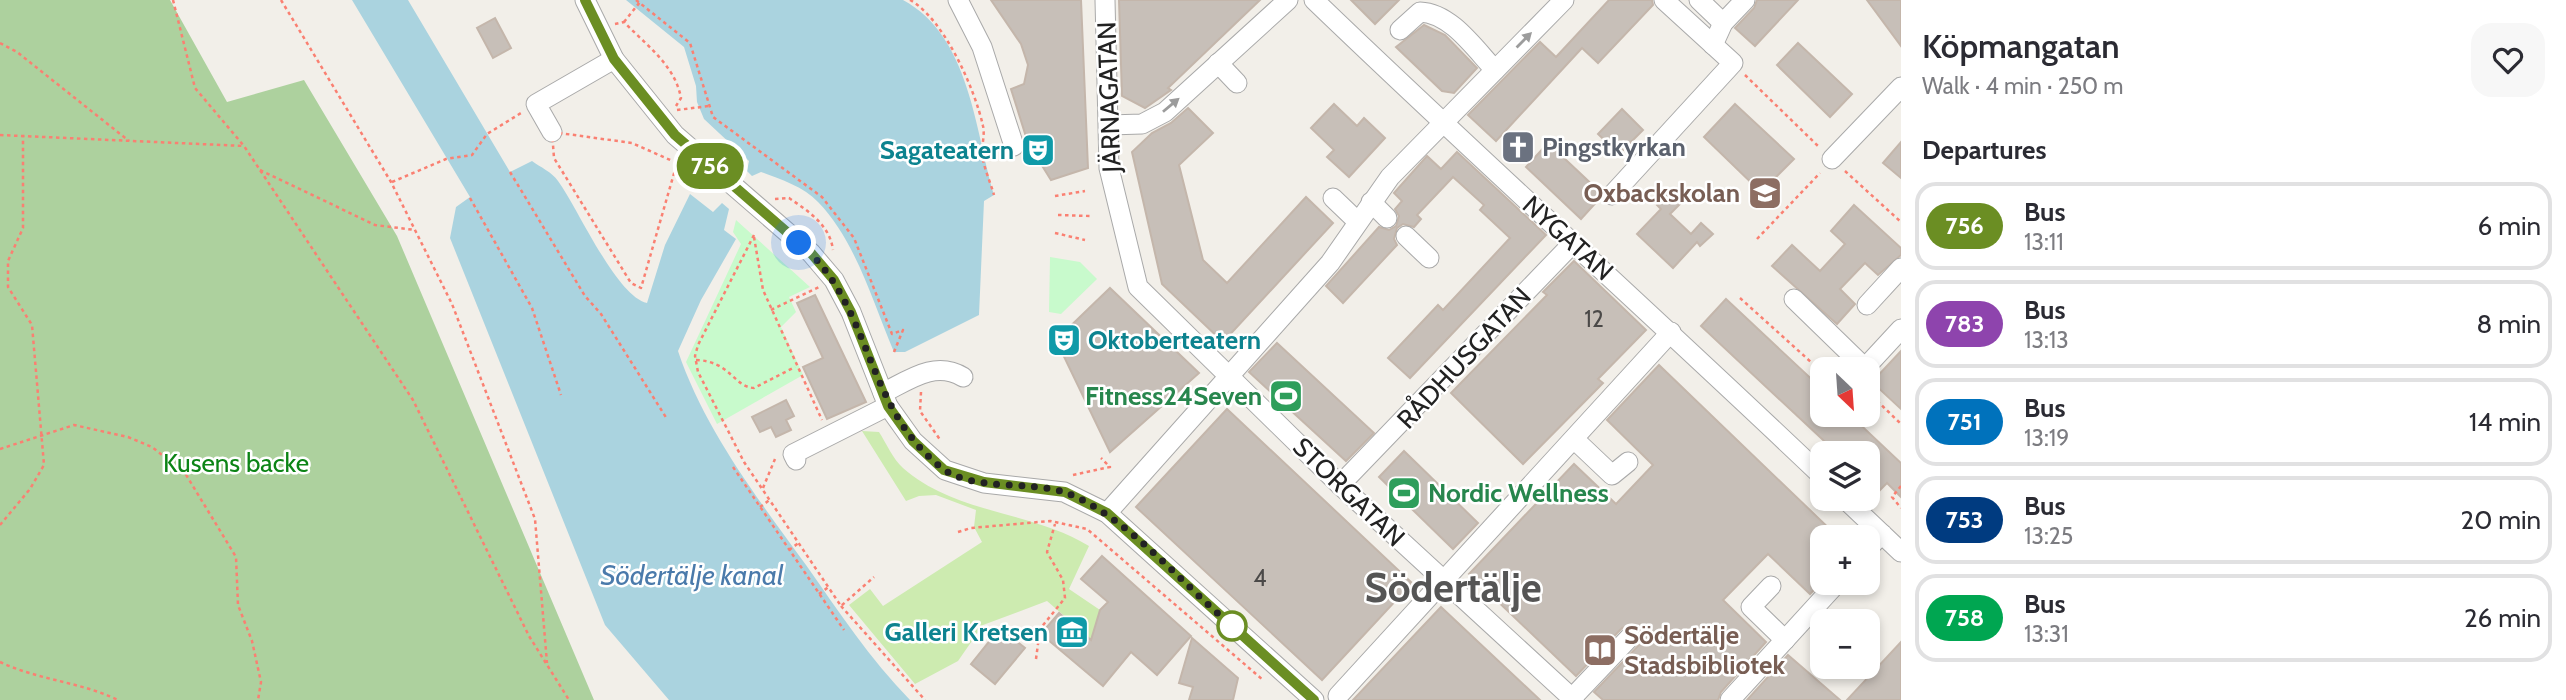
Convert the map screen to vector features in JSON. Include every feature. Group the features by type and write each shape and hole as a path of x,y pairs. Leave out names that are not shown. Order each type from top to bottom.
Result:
{"street":[{"path":"585,0 614,59 675,135 828,273 851,312 886,399 913,441 944,470 984,482 1065,492 1107,513 1314,700"},
{"path":"958,0 982,47 1014,146"},
{"name":"JÄRNAGATAN","path":"1105,0 1108,155 1133,275"},
{"path":"1109,125 1142,124 1165,112 1288,0"},
{"name":"NYGATAN","path":"1314,0 1441,123 1671,332 1810,465"},
{"path":"1107,513 1330,263 1390,177 1564,0"},
{"path":"1612,195 1732,63 1664,0"},
{"path":"1699,0 1723,23"},
{"path":"1713,45 1723,23 1745,0"},
{"path":"1401,30 1420,12 1429,12 1458,31 1495,70"},
{"path":"551,132 536,104 614,59"},
{"path":"1218,64 1237,83"},
{"path":"1832,159 1901,87"},
{"path":"1333,198 1358,222"},
{"path":"1371,202 1387,218"},
{"path":"1406,236 1429,258"},
{"name":"RÅDHUSGATAN","path":"1347,479 1573,243"},
{"path":"1867,304 1901,268"},
{"name":"STORGATAN","path":"1133,275 1148,299 1229,376 1347,479 1443,582 1573,699"},
{"path":"1794,299 1852,357"},
{"path":"1875,357 1901,329"},
{"path":"1338,696 1671,332"},
{"path":"794,457 839,434 914,377 942,369 951,370 963,377"},
{"path":"1574,439 1612,475 1628,462"},
{"path":"1858,511 1901,552"},
{"path":"1771,586 1751,607 1785,640"},
{"path":"1730,700 1826,595"},
{"path":"1573,699 1630,638"}],"path":[{"path":"173,0 195,88 244,146 413,400 529,636 569,700"},
{"path":"281,0 391,182 452,304 535,519 547,665"},
{"path":"910,0 933,22 951,48 973,94 984,128 982,155 995,195"},
{"path":"599,29 624,22 638,1 690,43 713,117 821,197 854,238 892,334 903,330 894,352"},
{"path":"624,22 645,41 678,84 681,98 673,111 709,106"},
{"path":"0,43 18,52 130,141"},
{"path":"1732,63 1901,222"},
{"path":"391,182 446,159 472,155 487,134 536,104"},
{"path":"551,132 632,143 677,163 641,288 631,284 554,158 551,132"},
{"path":"0,135 244,146"},
{"path":"0,525 30,489 44,465 32,325 8,288 8,261 23,228 23,136"},
{"path":"1757,239 1832,159"},
{"path":"260,170 375,225 415,230"},
{"path":"510,173 584,296 601,314 667,419"},
{"path":"1055,196 1085,191"},
{"path":"470,198 532,308 561,395"},
{"path":"771,310 828,273 833,253 832,241 813,216 789,198 774,199 765,214 716,304 698,345 696,360 706,391 744,462 841,606 925,700"},
{"path":"1058,215 1090,216"},
{"path":"1055,233 1084,240"},
{"path":"754,235 763,290 795,367 839,434"},
{"path":"1740,298 1810,361"},
{"path":"696,360 718,362 747,388 764,383 795,367"},
{"path":"914,377 922,390 920,411 944,445"},
{"path":"1880,404 1901,424"},
{"path":"0,449 74,425 128,437 152,447 185,473 236,556 238,605 252,641 261,682 258,700"},
{"path":"763,488 776,455 784,452 794,457"},
{"path":"1061,472 1074,475 1110,467 1101,458"},
{"path":"733,467 844,630"},
{"path":"1901,486 1892,497 1901,508"},
{"path":"760,507 771,499"},
{"path":"958,532 971,528 1050,521 1087,528 1267,684"},
{"path":"1037,659 1040,629 1065,598 1063,580 1047,552 1055,524"},
{"path":"789,550 800,542"},
{"path":"841,606 874,577"},
{"path":"819,594 830,586"},
{"path":"0,662 22,672 98,690 118,700"}],"green space":[{"name":"Kusens backe","path":"0,0 170,0 227,102 304,80 397,236 594,700 0,700"},
{"path":"736,220 810,287 789,297 796,312 781,327 803,375 717,424 686,362 741,244 733,232"},
{"path":"1050,257 1080,262 1097,279 1061,314 1049,312"},
{"path":"862,431 879,432 903,468 946,495 1067,534 1089,546 1069,589 1100,610 1098,617 1119,636 1113,658 1047,601 983,625 958,661 915,684 849,605 870,589 883,606 982,542 974,527 976,510 936,495 919,496 906,501"}],"water":[{"name":"Södertälje kanal","path":"352,0 408,0 510,172 532,161 555,178 610,268 635,297 647,303 665,245 690,194 713,212 722,203 729,209 724,230 736,239 701,300 678,351 702,408 751,489 855,635 910,700 669,700 605,625 450,238 456,207 470,197"},
{"path":"626,0 903,0 925,16 943,37 967,87 994,195 984,201 979,315 905,352 894,352 862,273 843,235 831,218 818,202 799,188 761,172 752,176 747,171 749,161 704,119 697,102 696,86 684,47"}],"building":[{"path":"991,0 1081,0 1088,168 1051,180 1028,143 1011,89 1024,84 1028,65 1021,44"},
{"path":"1119,0 1260,0 1168,88 1171,90 1145,108 1122,96"},
{"path":"1351,0 1399,0 1375,24"},
{"path":"1609,0 1652,0 1653,5 1598,63 1582,48 1496,141 1468,115 1540,42 1556,57"},
{"path":"1757,0 1798,0 1755,46 1735,28 1754,8"},
{"path":"1867,0 1901,0 1901,46"},
{"path":"495,18 511,48 493,58 477,28"},
{"path":"1424,25 1445,35 1477,68 1454,93 1442,91 1396,47"},
{"path":"1798,43 1852,94 1830,117 1777,65"},
{"path":"1334,104 1357,126 1364,118 1385,138 1349,177 1327,157 1334,150 1311,128"},
{"path":"1735,104 1794,159 1761,192 1704,137"},
{"path":"1188,108 1213,133 1179,165 1203,260 1227,283 1306,197 1333,223 1223,342 1162,284 1132,152 1152,133 1171,123"},
{"path":"1622,109 1643,130 1619,154 1598,134"},
{"path":"1901,142 1901,178 1883,163"},
{"path":"1548,143 1600,192 1600,198 1581,219 1526,167"},
{"path":"1457,152 1546,235 1410,378 1388,358 1438,305 1443,310 1510,238 1480,210 1484,205 1453,177 1417,215 1421,219 1414,227 1403,224 1397,228 1394,239 1397,245 1343,303 1326,286 1379,227 1389,230 1396,226 1399,216 1395,209 1402,201 1394,193 1427,156 1441,169"},
{"path":"1670,192 1681,203 1670,214 1691,234 1701,223 1713,234 1700,246 1697,242 1673,268 1637,234 1661,209 1657,205"},
{"path":"1854,205 1901,248 1901,255 1878,275 1865,263 1840,289 1855,304 1837,324 1772,266 1792,245 1820,271 1845,244 1831,231"},
{"path":"1574,261 1646,330 1598,379 1603,383 1523,464 1451,393 1547,295 1543,292"},
{"path":"1110,288 1199,373 1110,452 1056,340"},
{"path":"815,295 866,402 827,419 803,367 823,358 797,303"},
{"path":"1726,299 1810,378 1810,427 1863,427 1878,441 1824,441 1701,326"},
{"path":"1277,343 1374,433 1346,461 1249,372"},
{"path":"1901,351 1901,409 1880,389 1880,373"},
{"path":"1659,365 1826,525 1810,525 1810,594 1768,554 1723,600 1766,642 1721,692 1718,700 1603,700 1594,692 1639,645 1642,634 1638,628 1632,625 1622,628 1576,676 1469,574 1574,464 1616,504 1653,465 1607,420"},
{"path":"786,400 794,416 786,420 791,430 776,437 771,427 760,432 752,417"},
{"path":"1227,409 1412,583 1322,680 1136,507"},
{"path":"1880,443 1901,463 1901,497 1887,483 1880,490"},
{"path":"1404,451 1478,523 1453,549 1379,477"},
{"path":"1102,556 1191,636 1157,675 1131,652 1103,686 1041,634 1059,613 1091,640 1100,610 1108,602 1081,579"},
{"path":"1441,607 1540,700 1353,700"},
{"path":"1000,628 1025,648 995,684 971,664"},
{"path":"1192,638 1238,678 1233,700 1189,700 1193,687 1179,683"},
{"path":"1901,642 1901,700 1847,700 1867,679 1880,679 1880,665"},
{"path":"1788,655 1810,674 1810,679 1816,679 1840,700 1747,700"}],"bus line":[{"name":"756","path":"585,0 614,59 675,135 811,253 834,280 851,312 888,406 913,441 944,470 984,482 1065,492 1107,513 1314,700"}],"place":[{"name":"Pingstkyrkan","path":"1518,147"},
{"name":"Sagateatern","path":"1038,150"},
{"name":"Oxbackskolan","path":"1765,193"},
{"name":"Oktoberteatern","path":"1064,340"},
{"name":"Fitness24Seven","path":"1286,396"},
{"name":"Nordic Wellness","path":"1404,493"},
{"name":"Galleri Kretsen","path":"1072,632"},
{"name":"Södertälje Stadsbibliotek","path":"1600,650"}],"district":[{"name":"Södertälje","path":"1453,588"}],"route":[{"path":"799,243 834,280 851,312 888,406 913,441 944,470 984,482 1065,492 1107,513 1232,626"}]}
